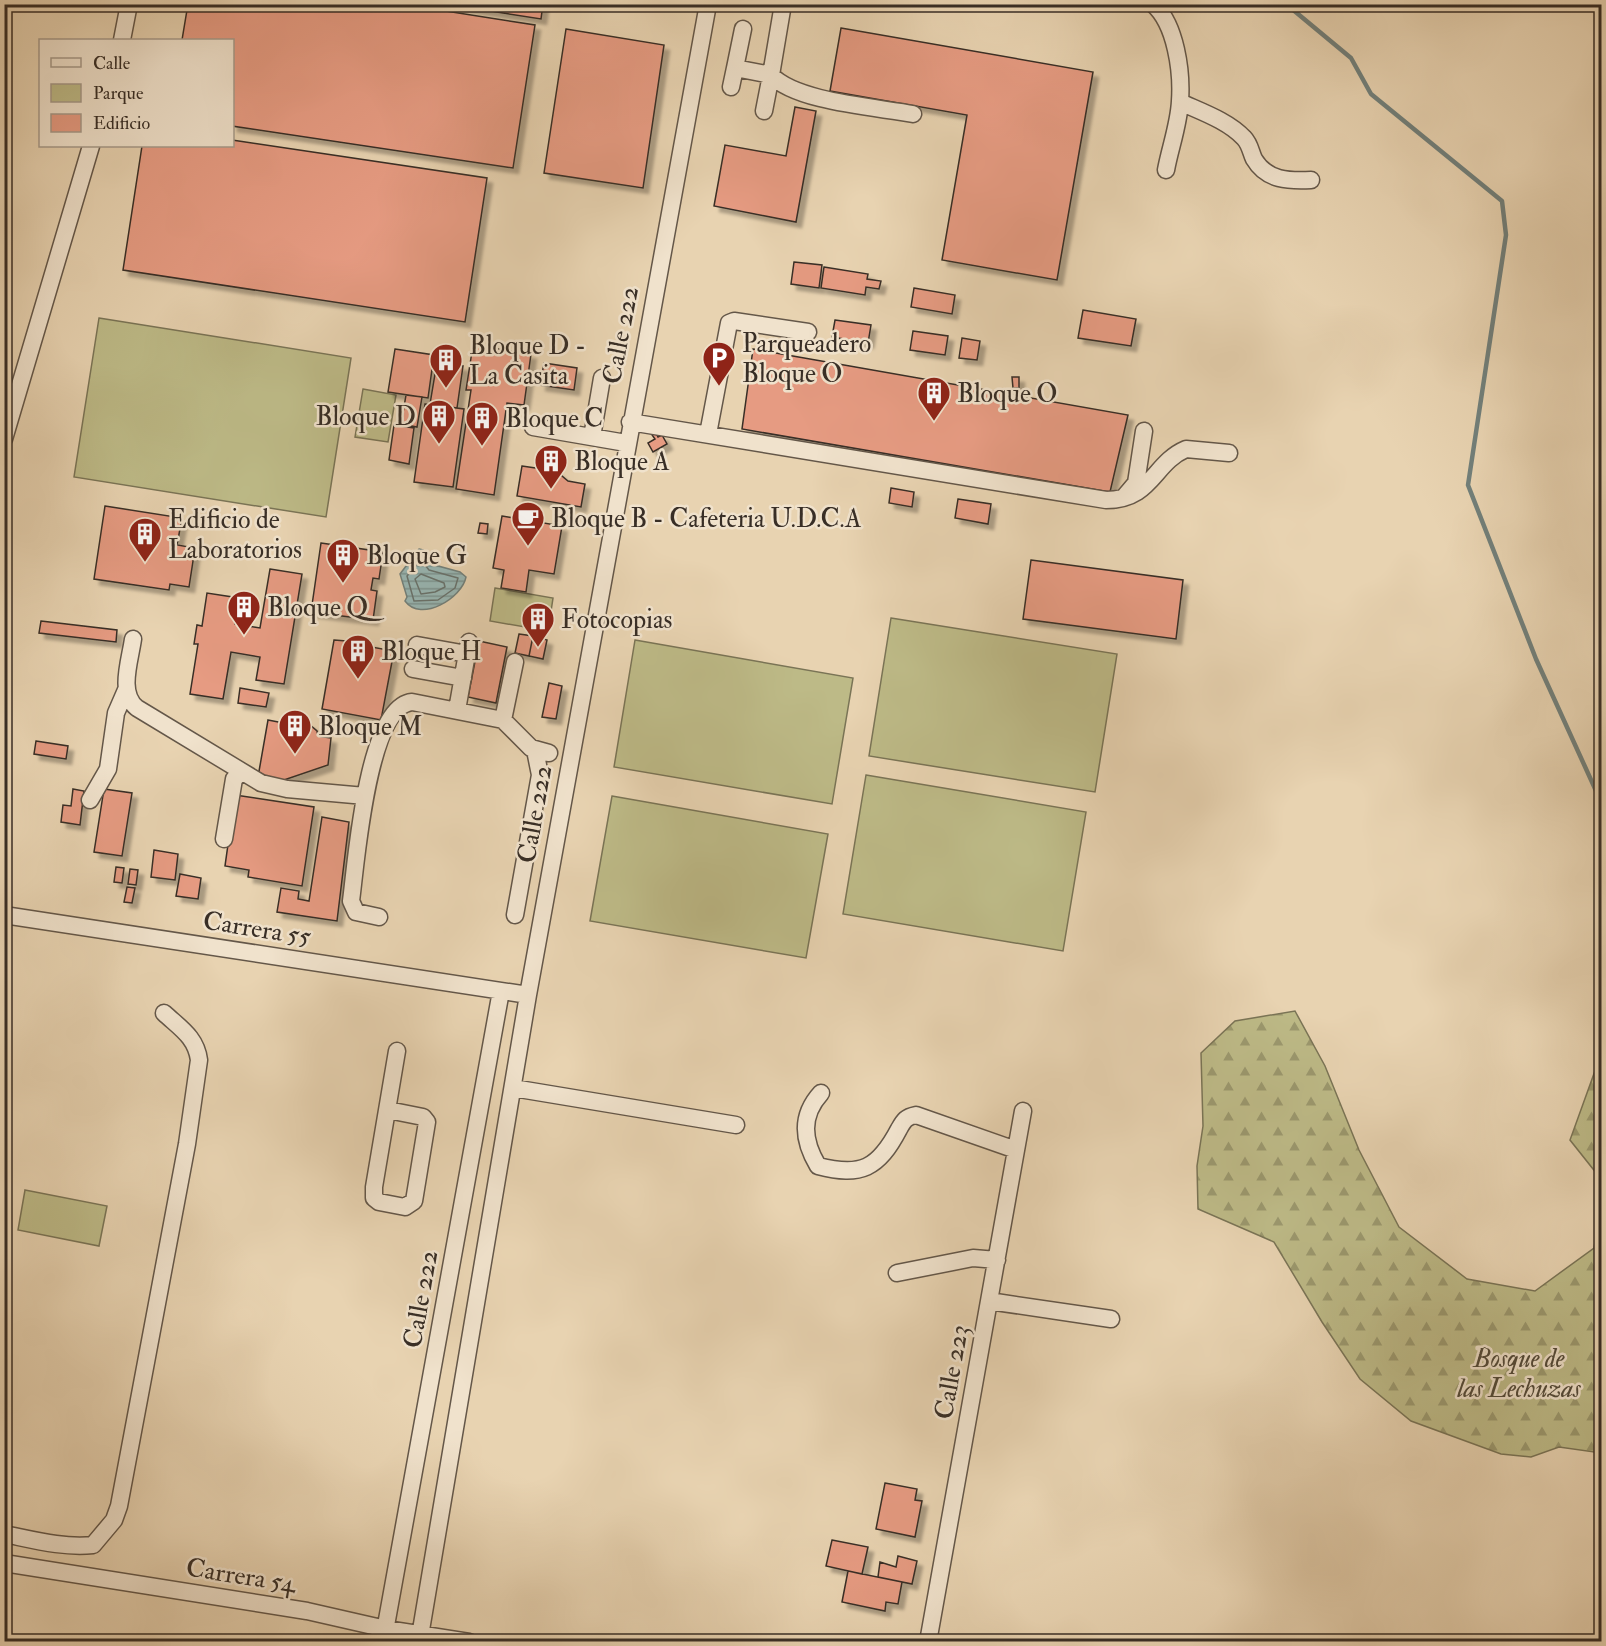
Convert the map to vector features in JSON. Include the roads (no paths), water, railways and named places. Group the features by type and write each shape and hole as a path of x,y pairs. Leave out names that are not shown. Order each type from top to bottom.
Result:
{"street":[{"path":"122,39 129,4"},
{"name":"Calle 222","path":"420,1638 528,995 553,753 626,443 708,4"},
{"path":"764,111 783,4"},
{"path":"1153,4 1163,14 1171,33 1178,65 1180,102 1166,170"},
{"path":"731,87 743,29"},
{"path":"735,68 771,75 787,89 801,94 914,114"},
{"path":"1180,102 1227,124 1246,140 1263,171 1274,177 1291,181 1311,180"},
{"path":"4,439 91,147"},
{"path":"708,434 729,323 734,321 808,332"},
{"path":"592,438 602,378"},
{"path":"630,422 1106,500 1122,498 1140,490 1186,449 1229,453"},
{"path":"533,427 626,443"},
{"path":"1122,498 1136,483 1144,431"},
{"path":"90,800 108,769 116,713 126,690 133,639"},
{"path":"417,645 468,648 457,710"},
{"path":"503,720 515,662"},
{"path":"413,669 463,678"},
{"path":"126,690 129,700 137,708 261,783 279,788 365,796"},
{"path":"379,917 356,912 351,901 365,796 378,740 404,704 412,702 503,720 522,741 553,753 540,775 515,915"},
{"path":"224,839 234,779 241,772"},
{"name":"Carrera 55","path":"4,915 501,991"},
{"path":"501,991 528,995"},
{"name":"Calle 222","path":"385,1635 501,991"},
{"path":"4,1534 77,1547 93,1545 114,1520 119,1506 187,1144 199,1060 198,1047 193,1039 164,1013"},
{"path":"388,1110 423,1117 427,1122 414,1202 405,1208 379,1202 374,1198 397,1051"},
{"path":"513,1088 736,1125"},
{"path":"821,1093 812,1103 807,1118 806,1146 818,1166 844,1172 861,1170 880,1160 903,1120 916,1115 1016,1150"},
{"name":"Calle 223","path":"928,1641 1023,1112"},
{"path":"897,1273 973,1258 997,1260"},
{"path":"989,1301 1110,1319"},
{"name":"Carrera 54","path":"4,1563 307,1611 385,1635 469,1641"}],"water":[{"path":"419,549 423,550 431,564 460,572 466,577 457,593 449,600 430,609 412,607 405,601 407,597 400,574"}],"waterway":[{"path":"1286,4 1351,58 1371,94 1502,201 1506,235 1468,485 1536,659 1602,804"}],"place":[{"name":"Parqueadero Bloque O","path":"719,387"},
{"name":"Bloque D - La Casita","path":"446,389"},
{"name":"Bloque O","path":"934,422"},
{"name":"Bloque D","path":"439,445"},
{"name":"Bloque C","path":"482,447"},
{"name":"Bloque A","path":"551,490"},
{"name":"Bloque B - Cafeteria U.D.C.A","path":"528,547"},
{"name":"Edificio de Laboratorios","path":"145,563"},
{"name":"Bloque G","path":"343,584"},
{"name":"Bloque Q","path":"244,636"},
{"name":"Fotocopias","path":"538,648"},
{"name":"Bloque H","path":"358,680"},
{"name":"Bloque M","path":"295,755"}],"park label":[{"name":"Bosque de las Lechuzas","path":"1519,1373"}]}
